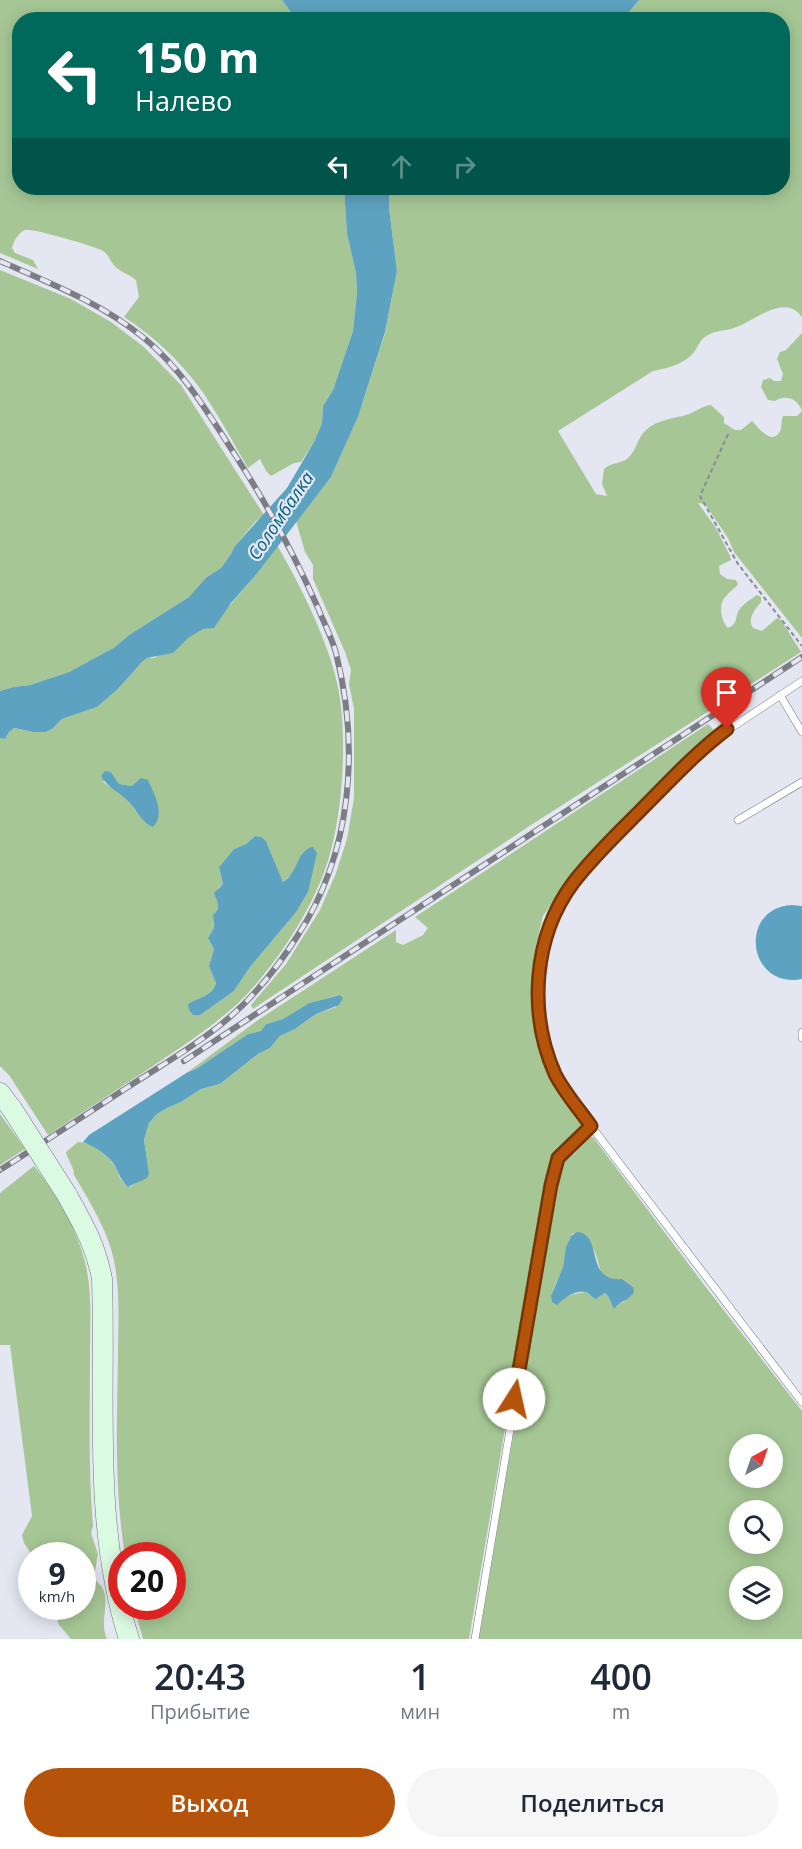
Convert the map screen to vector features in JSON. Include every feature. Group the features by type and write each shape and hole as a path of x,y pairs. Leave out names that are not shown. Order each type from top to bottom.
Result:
{"main road":[{"path":"0,1093 66,1195 91,1238 98,1258 102,1279 103,1467 109,1546 116,1588 129,1639"}],"lane":[{"path":"802,681 738,721 696,755 590,861 571,885 556,912 545,938 540,962 540,1020 545,1049 556,1076 591,1126 802,1402"},
{"path":"780,695 802,732"},
{"path":"738,820 802,782"},
{"path":"802,1032 802,1038"},
{"path":"475,1639 551,1185 558,1158 591,1126"}],"path":[{"path":"728,434 700,496 738,564 802,646"}],"green space":[{"path":"0,0 282,0 291,12 12,12 12,195 344,195 347,234 356,273 357,293 353,331 333,390 323,406 322,423 314,442 301,462 294,463 271,476 260,459 248,468 212,406 191,377 164,349 124,317 139,297 136,280 115,267 103,251 63,238 25,230 20,233 12,248 15,253 33,260 38,269 0,253"},
{"path":"639,0 802,0 802,317 795,310 786,307 777,308 739,326 711,334 703,338 686,360 653,371 558,431 596,494 607,496 602,484 604,469 628,458 643,433 651,426 711,405 724,417 724,423 735,430 741,430 752,421 765,434 773,437 780,431 783,416 797,416 802,411 802,638 734,552 728,538 705,504 698,503 716,528 730,556 731,560 719,566 720,574 727,579 736,580 738,584 722,602 721,612 725,625 728,628 733,625 738,612 746,602 757,595 761,597 761,602 751,617 753,628 762,631 777,618 781,620 801,652 528,827 253,1009 251,1005 286,964 320,910 336,873 347,839 354,798 354,709 349,684 351,670 313,579 313,565 305,552 296,521 331,477 358,417 385,333 397,271 389,195 790,195 790,12 629,12"},
{"path":"0,270 71,299 111,322 144,347 181,385 264,515 235,546 221,568 189,597 129,635 115,647 69,672 30,685 0,691"},
{"path":"802,333 802,411 798,403 791,399 768,400 761,387 763,380 770,378 774,381 781,381 783,374 777,359 780,352 786,350"},
{"path":"277,545 321,633 334,670 341,707 343,753 340,802 326,867 310,903 288,941 262,977 235,1006 181,1047 48,1135 9,1075 0,1066 0,738 5,739 14,728 46,732 62,719 97,707 118,689 147,658 154,658 202,629 210,628 255,576","holes":["111,772 119,784 132,786 136,811 129,800 103,782","255,836 266,841 283,882 292,874 303,852 308,892 297,911 250,967 234,991 200,1015 188,1004 208,994 216,982 209,966 214,949 208,938 214,928 213,922 219,904 216,899 218,888 223,884 219,867 234,849 246,844"]},
{"path":"708,724 713,729 711,735 693,748 579,865 543,916 534,962 533,1007 537,1036 549,1071 586,1127 553,1157 545,1183 469,1639 143,1639 138,1620 186,1620 186,1542 123,1542 119,1506 117,1430 118,1288 111,1249 104,1230 74,1175 66,1152 78,1142 93,1146 108,1157 122,1181 131,1187 149,1173 144,1140 149,1123 157,1114 201,1089 220,1084 258,1054 270,1048 280,1036 295,1029 316,1014 336,1007 339,995 309,1003 283,1019 266,1024 261,1031 248,1034 188,1072 258,1020 396,930 396,942 403,945 423,935 428,928 415,917"},
{"path":"0,1114 25,1149 0,1165"},
{"path":"588,1137 593,1137 802,1411 802,1639 479,1639 557,1194 557,1180 563,1163 574,1154","holes":["573,1233 592,1246 603,1275 607,1278 622,1279 633,1287 624,1302 613,1306 605,1293 598,1298 585,1292 552,1302 553,1290 562,1270 567,1246"]},
{"path":"34,1166 67,1216 84,1257 90,1291 90,1462 93,1526 91,1533 94,1542 24,1542 22,1535 32,1516 10,1345 0,1345 0,1193"},
{"path":"96,1580 105,1595 104,1626 107,1639 71,1639 57,1620 96,1620"}],"water":[{"path":"282,0 639,0 629,12 291,12"},
{"name":"Соломбалка","path":"344,195 389,195 397,271 385,332 358,417 331,477 255,576 231,603 214,628 203,629 188,638 173,653 147,658 118,689 97,707 62,719 46,732 14,728 5,739 0,738 0,691 30,685 69,672 115,647 129,635 189,597 206,578 221,568 235,546 287,488 314,442 322,423 323,406 333,390 353,331 357,293 356,273 347,234"},
{"path":"105,771 111,772 119,784 132,786 141,778 148,780 159,810 157,822 153,827 145,822 126,799 106,783 101,776"},
{"path":"255,836 266,841 283,882 292,874 303,853 313,847 317,853 308,892 297,911 250,967 234,991 200,1015 193,1015 188,1004 208,994 216,983 209,966 214,949 208,938 214,928 213,915 218,907 214,893 223,884 219,867 234,849 246,844"},
{"path":"792,905 802,906 802,979 784,979 770,972 761,961 756,947 757,933 763,919 774,909"},
{"path":"340,995 343,998 339,1005 316,1014 295,1029 280,1036 270,1048 258,1054 220,1084 201,1089 157,1114 149,1123 144,1140 149,1173 147,1178 128,1187 109,1158 83,1142 89,1135 248,1034 261,1031 266,1024 283,1019 309,1003"},
{"path":"577,1232 585,1235 590,1241 598,1266 603,1273 610,1278 622,1279 633,1287 632,1295 614,1309 605,1293 596,1299 588,1293 580,1292 567,1297 557,1305 552,1302 551,1296 563,1267 566,1247 571,1236"}],"railway":[{"path":"0,261 93,304 128,326 171,364 206,410 280,532 330,636 343,689 348,725 349,762 340,834 330,869 316,903 298,935 264,982 235,1013 201,1040 0,1170"},
{"path":"184,1061 802,657"}],"route":[{"path":"514,1399 551,1185 558,1158 591,1126 556,1076 545,1049 538,989 545,938 571,885 590,861 696,755 727,729"}]}
